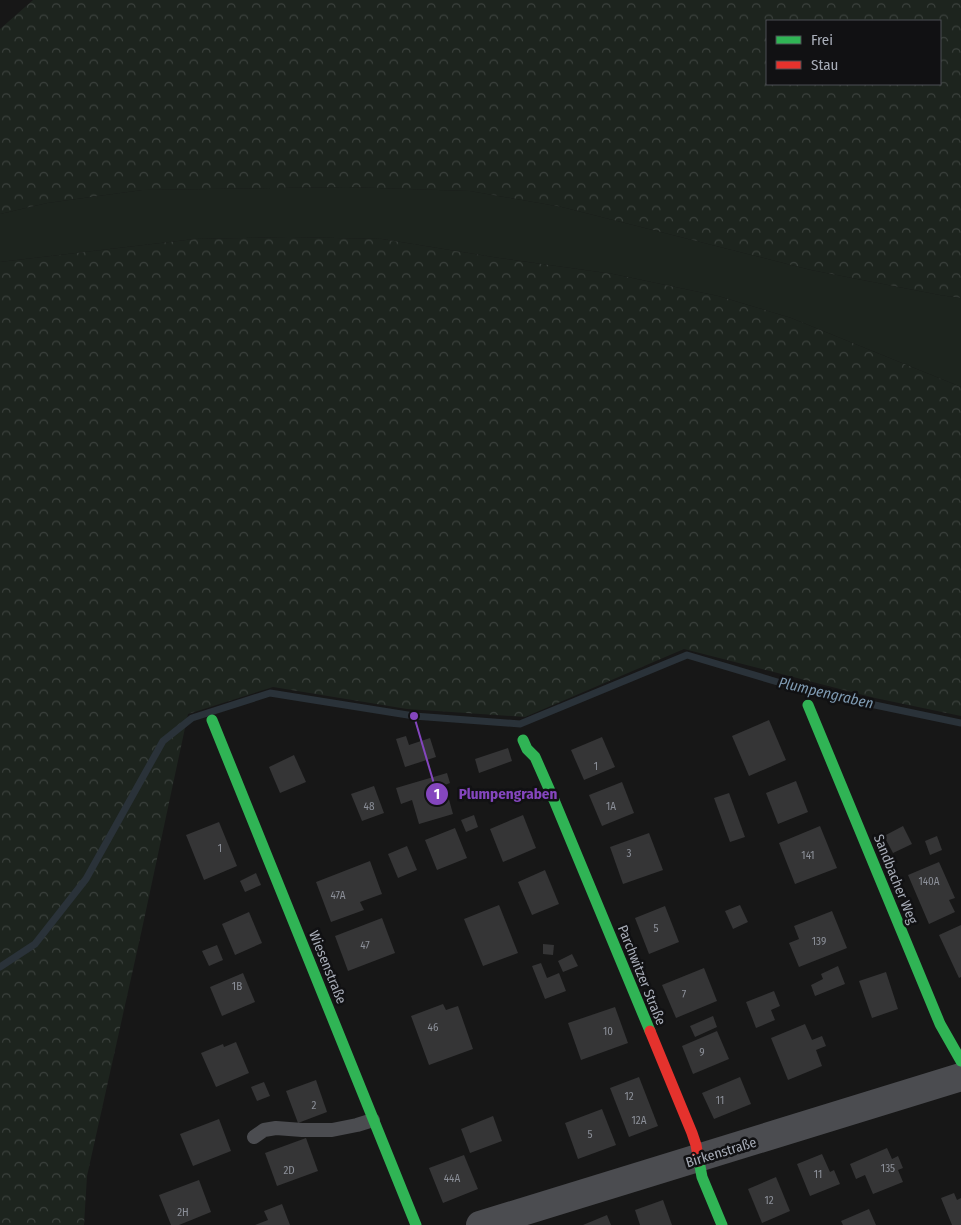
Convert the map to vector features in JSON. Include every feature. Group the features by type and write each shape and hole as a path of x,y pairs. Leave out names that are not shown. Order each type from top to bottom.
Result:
{"street":[{"name":"Sandbacher Weg","path":"808,705 940,1024 960,1060"},
{"name":"Wiesenstraße","path":"212,720 416,1225"},
{"name":"Parchwitzer Straße","path":"523,740 527,749 535,758 554,800 692,1133 702,1177 722,1225"},
{"name":"Birkenstraße","path":"480,1225 699,1158 960,1060"}],"lane":[{"path":"254,1137 264,1130 276,1128 332,1130 373,1120"}],"green space":[{"path":"33,0 961,0 961,298 811,270 562,207 470,191 347,187 142,190 47,203 0,214 0,29"},
{"path":"347,187 470,191 562,207 811,270 961,298 961,387 791,318 718,296 613,274 382,239 289,237 195,239 0,262 0,214 47,203 142,190"},
{"path":"289,237 382,239 613,274 718,296 791,318 961,387 961,716 875,698 684,649 525,717 407,709 273,687 188,714 87,1176 84,1225 0,1225 0,262 195,239"}],"building":[{"path":"769,720 786,760 749,776 732,736"},
{"path":"406,736 409,745 430,738 436,757 405,767 396,739"},
{"path":"602,737 615,767 584,780 571,750"},
{"path":"508,748 512,761 479,773 475,759"},
{"path":"294,755 306,782 280,793 269,767"},
{"path":"447,773 450,783 445,785 453,814 419,824 412,800 401,804 396,788"},
{"path":"796,781 808,812 778,824 766,793"},
{"path":"622,782 634,813 602,826 589,795"},
{"path":"374,786 384,813 362,821 351,794"},
{"path":"729,793 745,837 730,842 714,798"},
{"path":"474,815 478,827 466,832 461,820"},
{"path":"523,815 536,848 503,862 490,829"},
{"path":"219,822 237,866 204,880 186,835"},
{"path":"820,826 837,868 795,884 779,843"},
{"path":"903,826 912,844 893,853 884,836"},
{"path":"455,828 467,858 437,870 425,840"},
{"path":"649,833 663,870 623,884 610,847"},
{"path":"937,836 942,850 930,855 925,841"},
{"path":"407,846 417,870 398,878 388,854"},
{"path":"370,861 382,894 360,902 364,910 331,922 316,882"},
{"path":"939,862 955,898 949,900 955,912 929,924 908,875"},
{"path":"545,870 559,904 532,915 518,882"},
{"path":"256,873 261,885 245,892 240,881"},
{"path":"499,905 518,953 483,966 464,919"},
{"path":"740,905 748,922 733,929 725,911"},
{"path":"665,906 679,942 649,954 635,918"},
{"path":"832,911 847,948 799,967 789,943 799,939 794,926"},
{"path":"249,912 262,943 235,955 222,924"},
{"path":"382,918 395,953 348,971 335,936"},
{"path":"961,925 961,977 959,978 939,935"},
{"path":"543,944 554,945 553,955 543,954"},
{"path":"217,945 223,960 209,966 202,951"},
{"path":"572,954 578,966 563,972 558,961"},
{"path":"541,963 547,978 559,973 566,991 545,999 532,966"},
{"path":"838,966 845,984 815,996 811,985 823,979 821,974"},
{"path":"704,968 717,1001 676,1018 662,985"},
{"path":"886,972 898,1009 872,1018 859,981"},
{"path":"243,973 255,1002 222,1016 210,987"},
{"path":"774,991 780,1006 771,1010 775,1020 756,1028 746,1002"},
{"path":"443,1004 446,1010 458,1006 473,1049 429,1065 411,1016"},
{"path":"615,1007 628,1043 581,1060 568,1023"},
{"path":"713,1016 717,1027 695,1037 690,1026"},
{"path":"805,1024 812,1040 822,1036 826,1046 816,1050 822,1066 788,1080 771,1038"},
{"path":"717,1031 729,1059 693,1074 682,1046"},
{"path":"236,1042 249,1073 216,1087 201,1053 223,1044 224,1047"},
{"path":"639,1077 658,1126 629,1137 610,1088"},
{"path":"740,1077 751,1104 714,1119 702,1093"},
{"path":"316,1080 327,1112 298,1123 286,1091"},
{"path":"264,1082 270,1096 257,1101 251,1087"},
{"path":"602,1109 616,1145 578,1159 565,1123"},
{"path":"493,1116 502,1141 470,1153 461,1129"},
{"path":"219,1119 231,1151 193,1166 180,1134"},
{"path":"306,1138 318,1171 277,1186 265,1153"},
{"path":"887,1148 892,1159 898,1156 903,1168 898,1170 903,1182 873,1194 865,1175 856,1179 850,1164"},
{"path":"822,1154 830,1172 834,1170 840,1184 810,1196 797,1164"},
{"path":"464,1155 478,1189 443,1203 429,1168"},
{"path":"776,1177 790,1211 762,1223 748,1189"},
{"path":"199,1180 211,1212 179,1225 171,1225 159,1195"},
{"path":"954,1193 957,1200 961,1198 961,1225 952,1225 941,1198"},
{"path":"663,1200 672,1225 640,1225 635,1210"},
{"path":"282,1204 290,1225 255,1225 268,1220 264,1211"},
{"path":"869,1209 876,1225 843,1225 841,1221"},
{"path":"607,1215 611,1225 583,1225"}],"waterway":[{"name":"Plumpengraben","path":"0,967 35,944 86,879 163,741 192,718 270,693 414,716 520,724 687,655 832,696 961,723"}],"traffic: fast":[{"path":"808,705 940,1024 961,1061"},
{"path":"212,720 416,1225"},
{"path":"523,740 527,749 535,757 554,800 650,1031"},
{"path":"699,1161 702,1177 722,1225"}],"traffic: jam":[{"path":"650,1031 692,1133 699,1161"}],"place":[{"name":"Plumpengraben","path":"414,716"}]}
